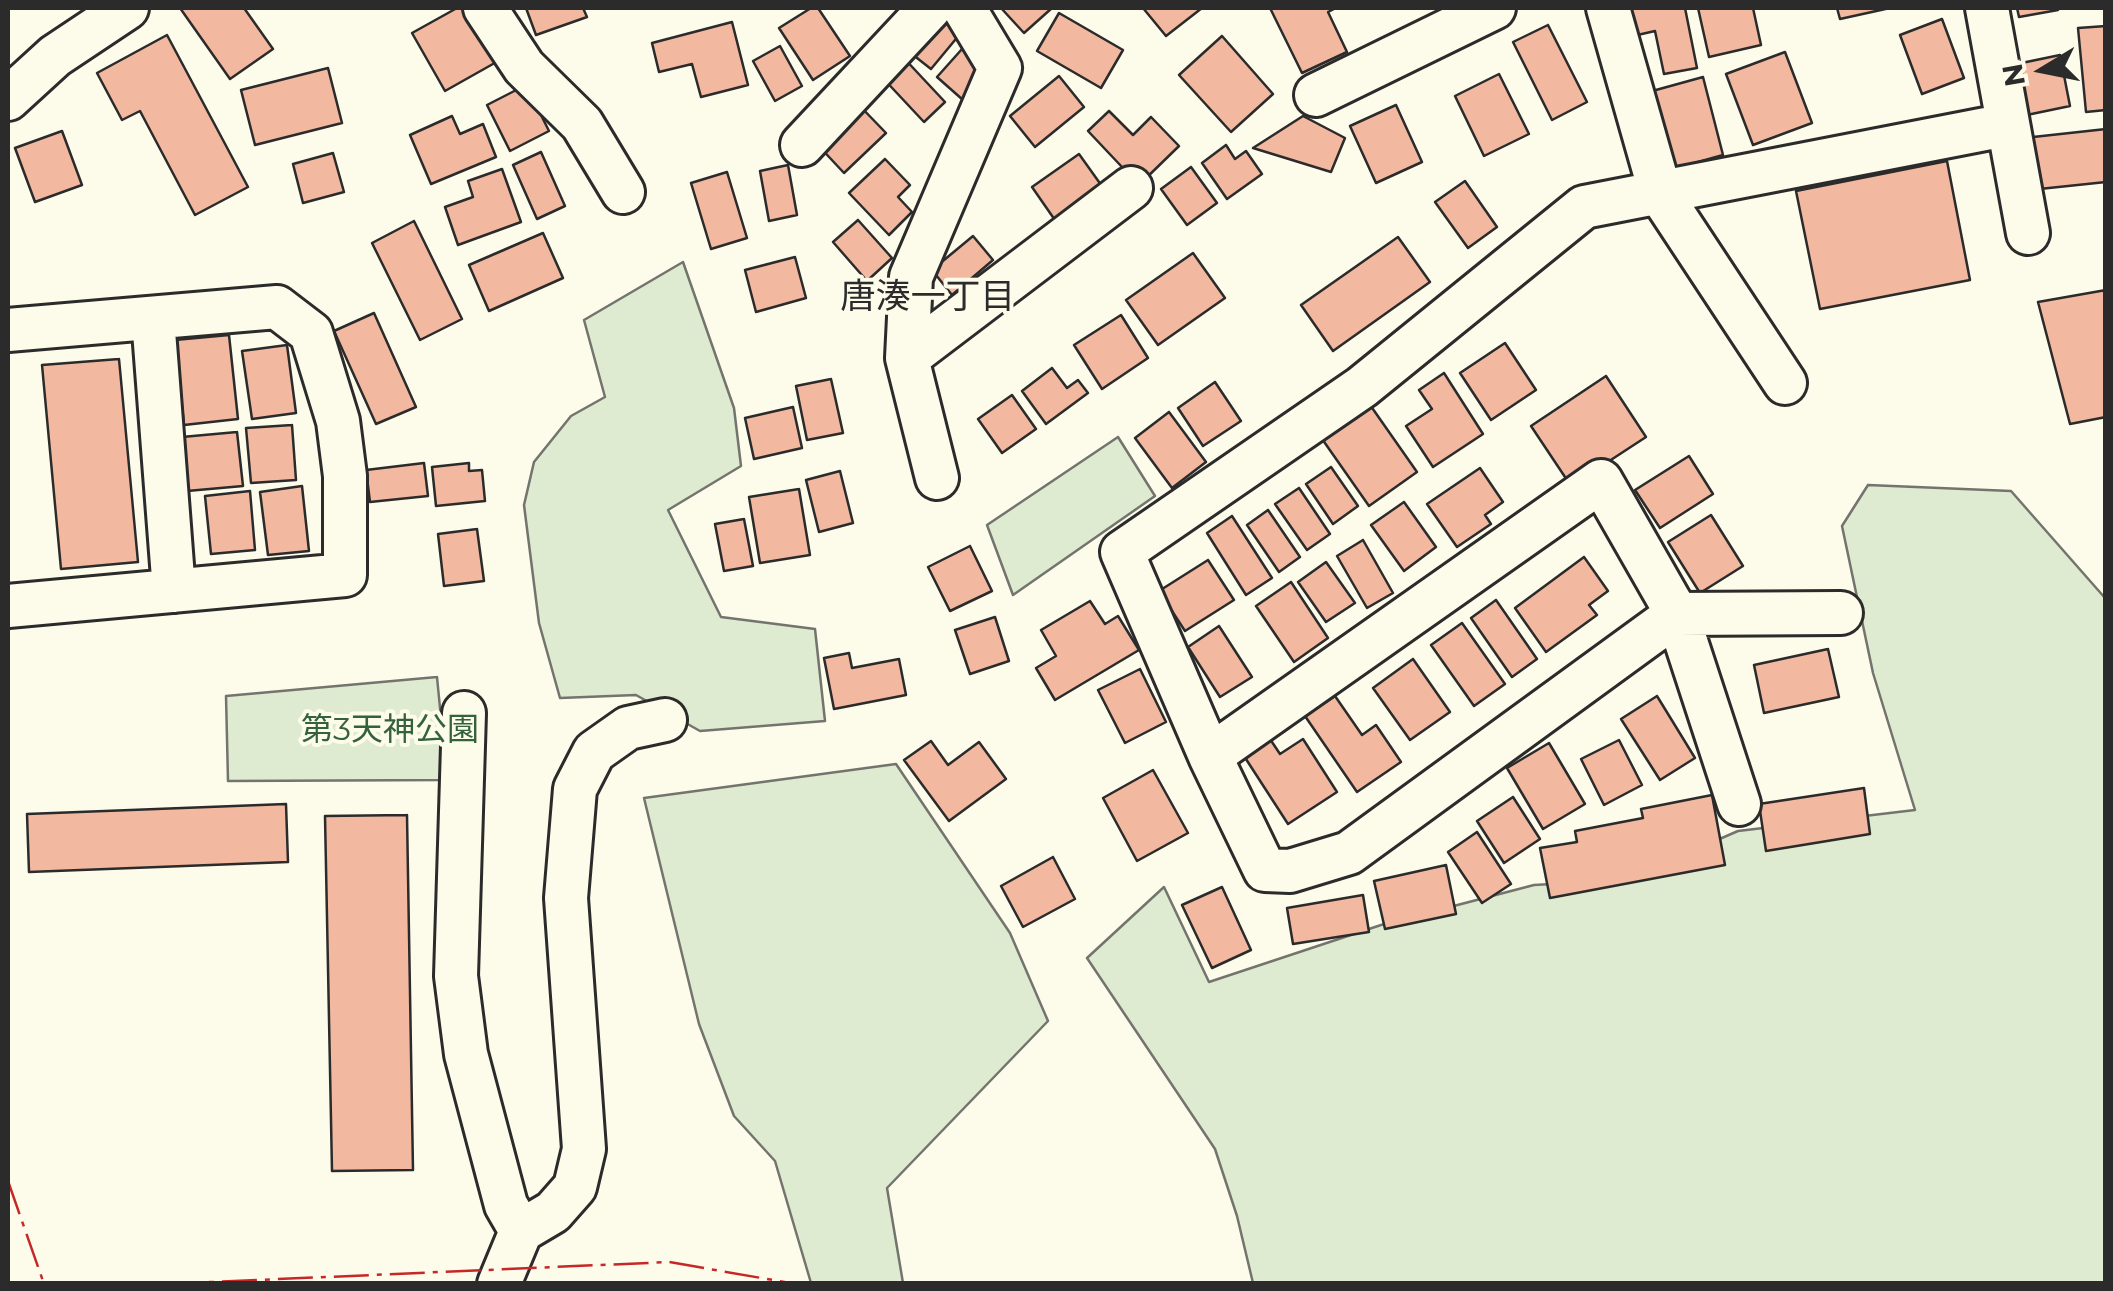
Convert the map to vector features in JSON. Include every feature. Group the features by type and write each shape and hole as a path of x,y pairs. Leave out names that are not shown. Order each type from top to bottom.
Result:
{"street":[{"path":"8,99 55,56 127,8"},
{"path":"485,8 524,66 582,124 623,192"},
{"path":"802,145 930,8"},
{"path":"937,478 906,358 911,277 1000,68 964,8"},
{"path":"1316,95 1494,8"},
{"path":"1608,8 1660,194 1785,383"},
{"path":"1986,8 2028,233"},
{"path":"1841,613 1677,614 1349,853 1290,871 1264,870 1122,552 1362,387 1584,207 2006,125"},
{"path":"906,358 1131,188"},
{"path":"8,330 278,307 311,333 338,421 344,476 345,575 8,606"},
{"path":"153,318 174,590"},
{"path":"1210,756 1601,481 1677,614 1739,804"},
{"path":"464,713 456,976 466,1054 506,1206 520,1230"},
{"path":"499,1284 520,1230 553,1212 574,1187 584,1150 566,898 575,789 594,752 628,728 665,720"}],"green space":[{"path":"683,262 734,408 741,466 668,510 721,617 815,629 825,721 700,731 636,695 560,698 539,623 524,505 534,462 571,416 605,397 584,320"},
{"path":"1118,437 1155,496 1013,595 987,525"},
{"path":"1868,485 2011,491 2105,598 2105,1283 1253,1283 1215,1149 1087,958 1164,887 1209,982 1381,925 1534,885 1625,880 1738,831 1915,810 1873,673 1842,526"},
{"name":"第3天神公園","path":"437,677 447,780 228,781 226,696"},
{"path":"896,764 1010,933 1048,1021 887,1188 903,1283 811,1283 775,1161 734,1116 699,1024 644,798"}],"building":[{"path":"180,8 244,8 273,49 230,79"},
{"path":"457,8 470,8 500,60 445,91 412,33"},
{"path":"526,8 583,8 587,17 536,35"},
{"path":"811,8 818,8 850,56 813,80 779,28"},
{"path":"1001,8 1052,8 1024,33"},
{"path":"1143,8 1202,8 1166,36"},
{"path":"1270,8 1336,8 1328,12 1347,52 1302,73"},
{"path":"1627,8 1685,8 1697,68 1664,74 1655,31 1633,36"},
{"path":"1698,8 1753,8 1761,45 1709,57"},
{"path":"1837,8 1890,8 1840,19"},
{"path":"2017,8 2057,8 2058,10 2019,17"},
{"path":"933,12 960,34 931,69 903,47"},
{"path":"1059,13 1123,50 1101,88 1037,51"},
{"path":"1942,19 1964,78 1922,94 1900,35"},
{"path":"732,22 748,85 701,97 692,64 659,72 652,43"},
{"path":"1548,25 1587,102 1552,120 1513,42"},
{"path":"2106,26 2106,110 2086,112 2078,28"},
{"path":"167,35 248,187 195,215 140,111 122,120 97,73"},
{"path":"1222,36 1273,94 1231,132 1179,75"},
{"path":"780,46 802,86 775,101 753,61"},
{"path":"962,49 988,72 963,100 937,77"},
{"path":"1785,52 1812,123 1753,145 1726,74"},
{"path":"901,55 945,102 924,122 880,75"},
{"path":"2060,55 2070,106 2022,116 2012,65"},
{"path":"328,68 342,123 255,145 241,90"},
{"path":"1499,74 1529,134 1484,156 1455,96"},
{"path":"1059,76 1084,107 1035,147 1010,116"},
{"path":"1703,77 1723,155 1666,171 1645,93"},
{"path":"526,85 549,131 510,151 487,105"},
{"path":"857,103 886,133 844,173 816,143"},
{"path":"1396,105 1422,162 1376,183 1350,126"},
{"path":"1109,111 1133,135 1151,117 1179,146 1139,185 1088,131"},
{"path":"452,116 460,134 483,124 496,157 431,184 410,135"},
{"path":"1303,116 1345,138 1331,172 1253,148"},
{"path":"2106,129 2106,182 2030,190 2024,138"},
{"path":"62,131 82,185 35,202 15,148"},
{"path":"1226,145 1235,159 1246,151 1262,174 1227,199 1202,163"},
{"path":"541,152 565,206 537,219 513,165"},
{"path":"333,153 344,192 303,203 293,164"},
{"path":"1079,154 1104,189 1057,223 1032,187"},
{"path":"885,159 910,185 898,197 912,212 889,235 849,193"},
{"path":"1947,161 1970,280 1820,309 1796,191"},
{"path":"788,165 797,215 769,221 760,171"},
{"path":"1191,167 1217,203 1187,225 1161,189"},
{"path":"502,169 521,222 458,245 445,207 473,197 468,181"},
{"path":"727,172 747,238 711,249 691,183"},
{"path":"1465,181 1497,227 1468,248 1435,202"},
{"path":"858,220 892,258 867,281 833,242"},
{"path":"414,221 462,319 420,340 372,243"},
{"path":"543,233 563,278 489,311 469,265"},
{"path":"973,236 993,260 952,295 932,270"},
{"path":"1398,237 1430,282 1333,351 1301,305"},
{"path":"1193,253 1225,298 1158,345 1126,300"},
{"path":"795,257 806,298 756,312 745,270"},
{"path":"2106,290 2106,417 2070,424 2038,302"},
{"path":"374,313 416,407 376,424 334,331"},
{"path":"1121,315 1148,358 1102,389 1074,345"},
{"path":"229,335 238,419 184,425 175,340"},
{"path":"1505,343 1536,390 1491,420 1460,373"},
{"path":"287,345 296,413 252,419 242,351"},
{"path":"119,359 138,562 61,569 42,365"},
{"path":"1052,368 1067,388 1078,380 1088,393 1046,424 1022,391"},
{"path":"1444,373 1483,434 1433,467 1406,426 1432,409 1419,390"},
{"path":"1606,376 1646,437 1571,486 1531,426"},
{"path":"831,379 843,433 807,440 796,386"},
{"path":"1215,382 1241,421 1203,446 1178,408"},
{"path":"1012,395 1036,429 1002,453 978,419"},
{"path":"1368,402 1417,472 1369,506 1320,436"},
{"path":"793,407 802,448 754,459 745,418"},
{"path":"1169,412 1206,462 1172,488 1135,438"},
{"path":"292,425 296,480 251,483 246,428"},
{"path":"237,432 243,486 187,491 182,437"},
{"path":"1689,456 1713,494 1660,528 1635,490"},
{"path":"424,463 428,496 370,502 366,470"},
{"path":"469,463 469,471 482,470 485,501 436,506 432,467"},
{"path":"1331,467 1358,506 1333,524 1306,484"},
{"path":"1480,468 1503,502 1485,515 1491,524 1457,547 1427,504"},
{"path":"840,471 853,523 819,532 806,480"},
{"path":"302,486 309,551 268,555 260,492"},
{"path":"1299,488 1330,534 1307,550 1275,504"},
{"path":"799,489 810,555 760,563 749,497"},
{"path":"250,491 255,550 211,554 205,496"},
{"path":"1404,502 1436,547 1404,571 1371,525"},
{"path":"1268,510 1300,557 1279,572 1247,525"},
{"path":"1711,515 1743,566 1700,593 1668,542"},
{"path":"1232,516 1272,578 1246,595 1207,533"},
{"path":"744,519 753,566 724,571 715,524"},
{"path":"477,529 484,581 444,586 438,534"},
{"path":"1363,540 1393,593 1367,608 1337,556"},
{"path":"970,546 992,591 950,611 928,567"},
{"path":"1584,557 1608,591 1589,605 1597,615 1546,652 1515,608"},
{"path":"1208,560 1234,600 1185,631 1159,591"},
{"path":"1326,562 1355,603 1326,622 1298,582"},
{"path":"1291,582 1328,638 1294,662 1256,606"},
{"path":"1496,600 1537,659 1512,677 1471,618"},
{"path":"1090,601 1105,624 1118,616 1139,650 1055,700 1036,668 1056,656 1041,630"},
{"path":"995,617 1009,661 970,674 955,630"},
{"path":"1462,623 1505,684 1474,706 1431,645"},
{"path":"1219,626 1252,677 1220,697 1188,647"},
{"path":"1828,649 1839,697 1764,713 1754,665"},
{"path":"849,653 852,668 899,659 906,695 834,709 824,658"},
{"path":"1413,659 1450,712 1410,740 1373,688"},
{"path":"1140,669 1166,722 1125,743 1098,690"},
{"path":"1335,696 1362,735 1376,725 1401,762 1357,792 1305,716"},
{"path":"1657,696 1695,758 1660,780 1621,719"},
{"path":"1270,739 1280,754 1303,739 1337,792 1288,824 1244,756"},
{"path":"1619,740 1642,785 1604,805 1581,759"},
{"path":"931,741 948,765 979,742 1006,779 949,821 904,760"},
{"path":"1549,743 1585,804 1543,829 1507,768"},
{"path":"1153,770 1188,833 1137,861 1103,798"},
{"path":"1864,788 1870,834 1766,851 1759,804"},
{"path":"1712,795 1725,865 1550,898 1540,848 1577,842 1575,831 1643,818 1641,809"},
{"path":"1513,797 1540,839 1504,863 1477,821"},
{"path":"286,804 288,862 29,872 27,814"},
{"path":"407,815 413,1170 332,1171 325,816"},
{"path":"1477,832 1511,884 1482,903 1448,852"},
{"path":"1053,857 1075,899 1023,927 1001,886"},
{"path":"1446,865 1456,914 1385,929 1374,881"},
{"path":"1222,887 1251,950 1212,968 1182,905"},
{"path":"1363,895 1369,932 1293,944 1287,908"}],"power":[{"path":"8,1181 44,1284"},
{"path":"166,1284 669,1262 796,1284"}],"district":[{"name":"唐湊一丁目","path":"928,298"}]}
